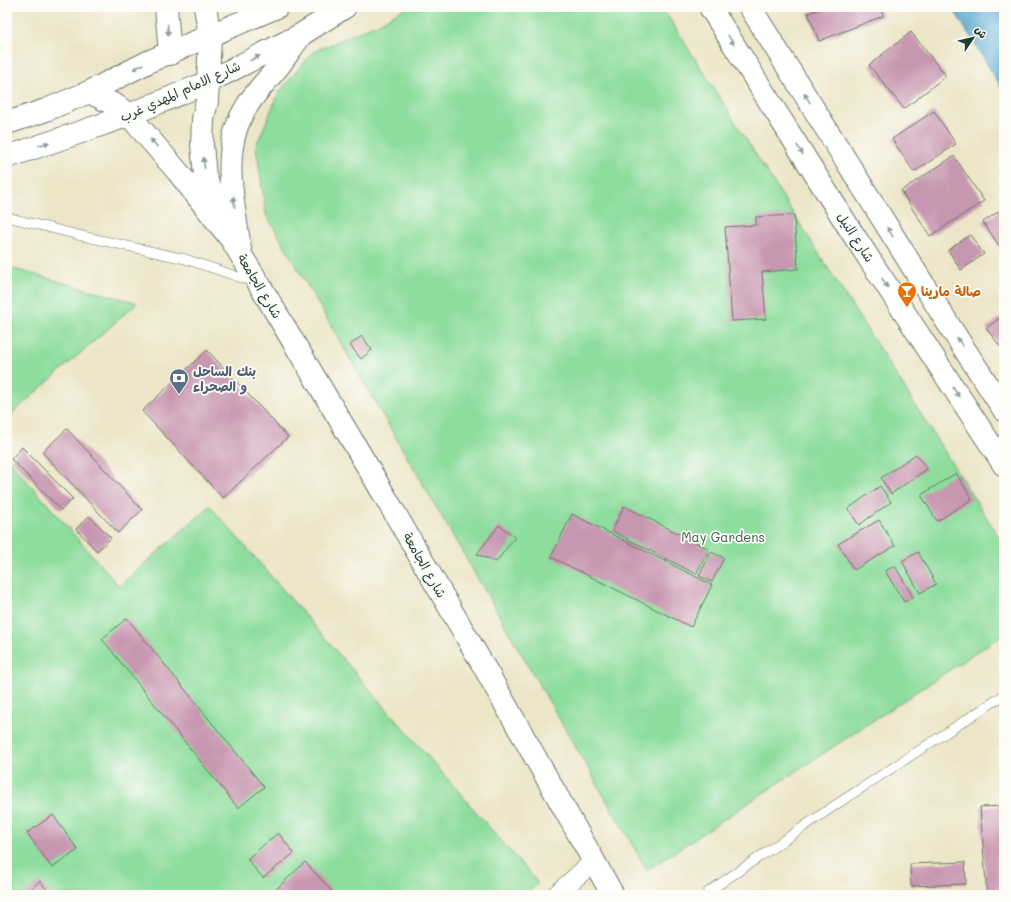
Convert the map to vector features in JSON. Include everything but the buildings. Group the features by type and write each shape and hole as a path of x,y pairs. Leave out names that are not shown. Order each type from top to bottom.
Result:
{"main road":[{"path":"166,7 170,54"},
{"name":"شارع الجامعة","path":"205,7 210,36 207,101 203,119 202,145 205,176 236,247"},
{"path":"7,123 46,110 89,92 150,61 170,54 277,7"},
{"name":"شارع الامام المهدي غرب","path":"7,156 129,115 208,82 302,34 345,7"},
{"name":"شارع النيل","path":"710,7 851,231 1004,465"},
{"path":"750,7 952,330 1004,410"},
{"path":"236,247 230,160 234,134 244,111 259,88 278,67 302,34"},
{"path":"745,63 772,42"},
{"name":"شارع الجامعة","path":"89,92 117,106 129,115 178,172 236,247 479,658 613,895"}],"street":[{"path":"556,895 594,861"}],"lane":[{"path":"7,217 78,235 185,259 259,284"},
{"path":"708,892 834,806 1004,694"}],"green space":[{"name":"May Gardens","path":"407,7 662,7 1004,545 1004,634 647,870 266,214 256,146 279,92 313,52 379,23"},
{"path":"7,267 137,303 7,418"},
{"path":"7,459 119,586 210,506 538,883 525,895 7,895"}],"water":[{"path":"952,7 1004,7 1004,92"}],"place":[{"name":"صالة مارينا","path":"907,308"},
{"name":"بنك الساحل و الصحراء","path":"179,395"}]}
